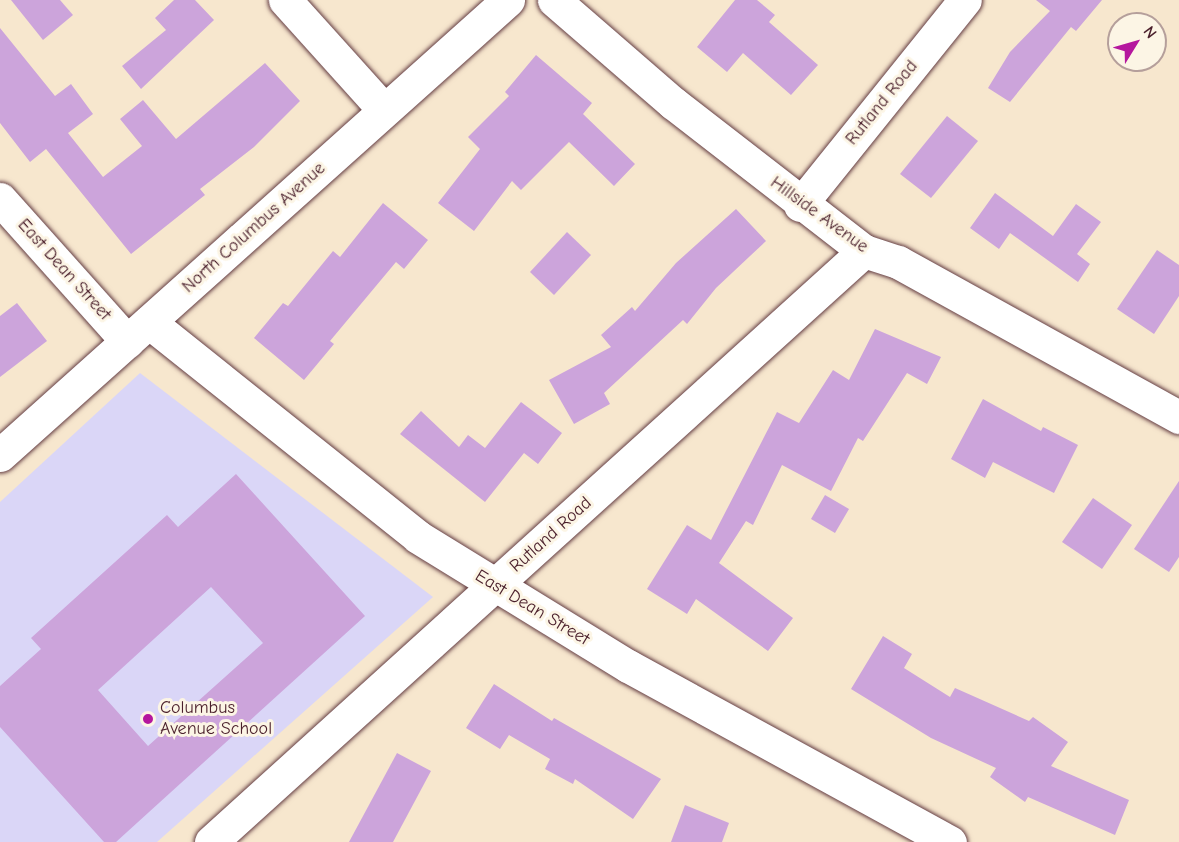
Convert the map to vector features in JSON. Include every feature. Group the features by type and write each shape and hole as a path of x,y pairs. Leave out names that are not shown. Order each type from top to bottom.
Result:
{"street":[{"path":"285,0 384,111"},
{"name":"North Columbus Avenue","path":"0,455 507,0"},
{"name":"Hillside Avenue","path":"554,0 800,205 864,251 898,262 1175,408"},
{"name":"Rutland Road","path":"800,205 965,0"},
{"name":"East Dean Street","path":"0,199 138,332 418,537 494,586 628,666 950,842"},
{"name":"Rutland Road","path":"211,842 864,251"}],"shaded area":[{"name":"Columbus Avenue School","path":"140,373 433,597 157,842 0,842 0,502"}],"building":[{"path":"11,0 60,0 73,15 43,40"},
{"path":"174,0 195,0 214,20 141,89 122,66 166,30 155,18"},
{"path":"735,0 757,0 775,15 769,22 818,65 791,95 743,53 727,72 697,47"},
{"path":"1036,0 1102,0 1076,31 1071,27 1010,102 988,88 1010,52 1050,11"},
{"path":"0,28 55,96 71,84 93,114 68,133 103,177 142,146 120,119 143,100 176,139 265,63 300,101 254,147 200,189 205,195 131,254 46,149 30,162 0,123"},
{"path":"536,55 592,103 583,114 635,164 614,186 569,142 521,190 512,181 474,231 438,203 480,149 468,137 509,96 505,92"},
{"path":"947,116 978,141 931,198 900,174"},
{"path":"995,193 1053,236 1076,204 1101,222 1077,254 1090,264 1078,282 1010,233 999,249 970,228"},
{"path":"383,203 428,240 404,269 396,262 330,341 334,344 304,380 254,338 283,303 288,306 333,251 340,257"},
{"path":"736,209 766,241 716,288 687,324 683,320 604,393 610,404 574,424 549,380 611,347 601,335 632,307 635,311 676,263"},
{"path":"567,232 591,255 554,295 530,272"},
{"path":"1157,250 1179,265 1179,296 1154,334 1117,309"},
{"path":"17,303 47,341 0,377 0,316"},
{"path":"875,329 941,357 927,384 907,373 863,441 858,438 831,491 782,465 753,525 746,521 719,563 793,618 768,651 696,599 687,614 647,589 687,525 711,540 777,412 799,423 833,370 849,380"},
{"path":"983,399 1041,431 1043,427 1078,445 1054,493 993,462 985,478 951,459"},
{"path":"521,402 562,433 538,464 524,453 485,502 400,434 421,411 459,447 468,435 485,448"},
{"path":"236,474 365,616 116,842 104,842 0,727 0,686 41,649 31,638 167,515 178,527","holes":["211,587 263,643 148,746 98,690"]},
{"path":"1179,481 1179,557 1169,572 1134,549"},
{"path":"825,495 849,509 835,533 811,519"},
{"path":"1093,498 1132,525 1102,569 1062,542"},
{"path":"883,636 912,654 904,668 950,697 955,688 1029,721 1033,717 1068,742 1051,766 1129,800 1115,835 1028,797 1025,802 990,777 996,768 931,738 851,689"},
{"path":"494,684 552,721 554,718 661,779 633,819 575,779 573,784 545,769 550,759 509,735 500,749 466,728"},
{"path":"397,753 431,771 393,842 349,842"},
{"path":"685,805 729,823 722,842 671,842"}],"place":[{"name":"Columbus Avenue School","path":"148,719"}]}
